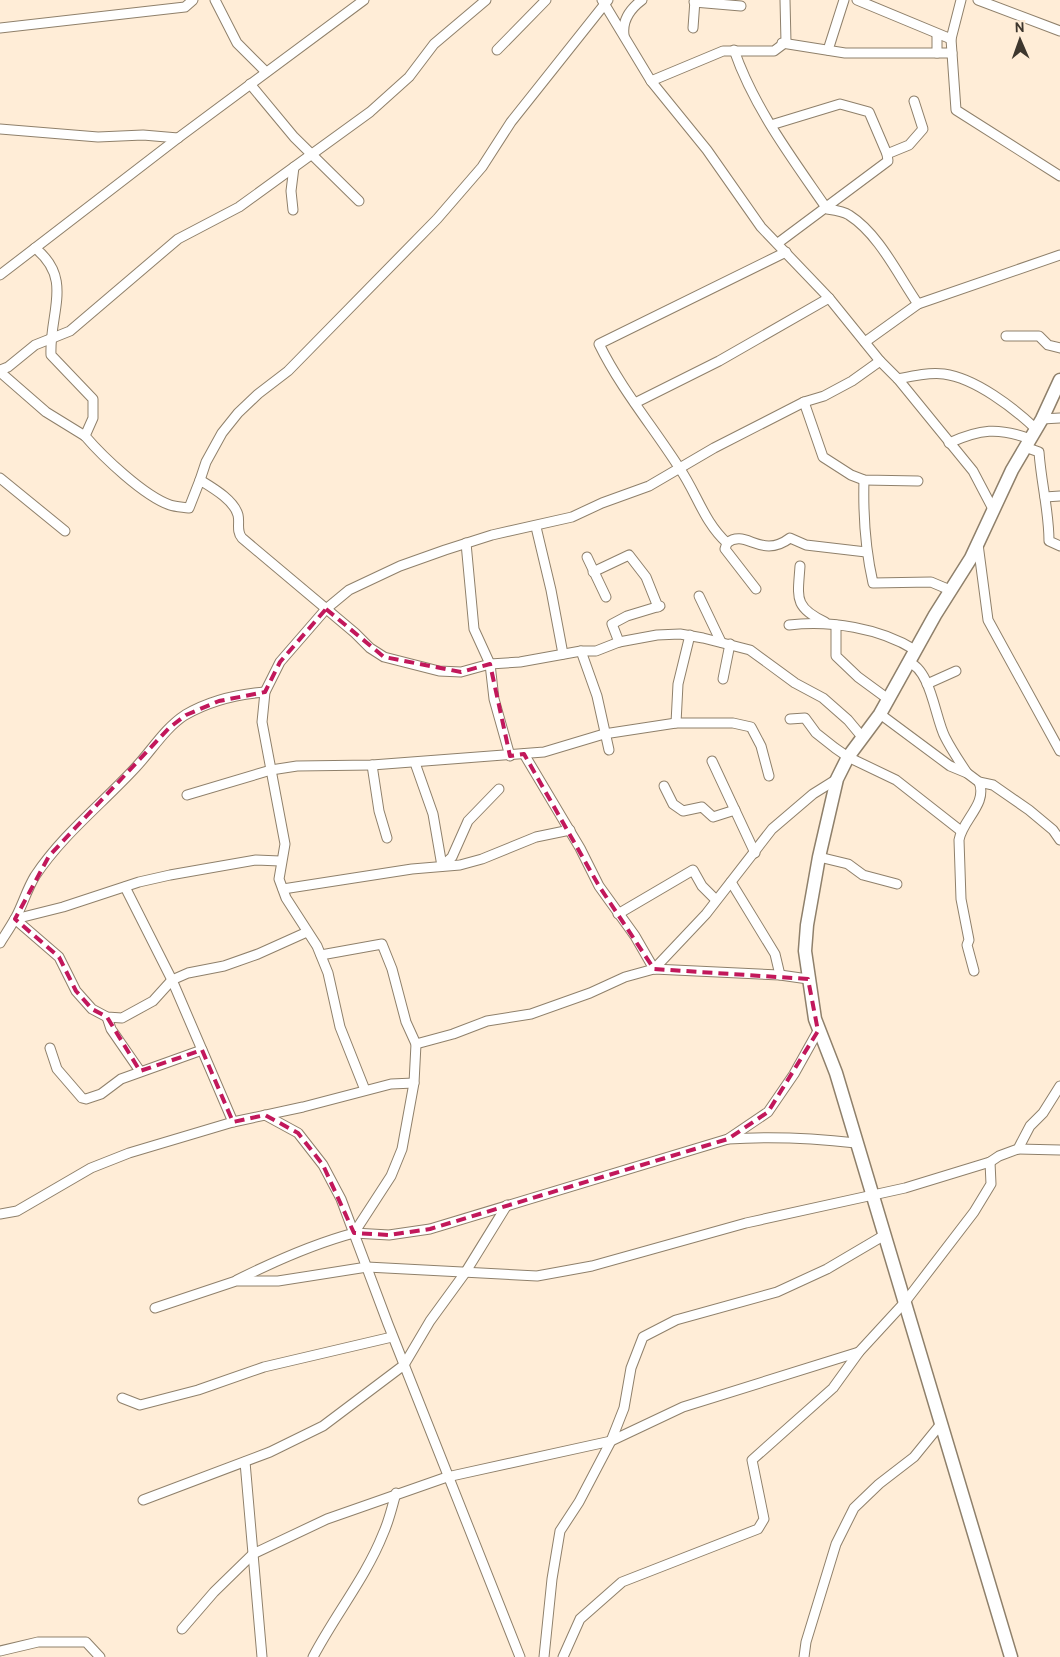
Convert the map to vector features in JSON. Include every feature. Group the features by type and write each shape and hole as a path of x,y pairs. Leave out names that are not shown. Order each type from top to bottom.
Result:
{"main road":[{"path":"1011,1657 940,1425 905,1302 871,1196 836,1073 818,1031 808,980 805,951 807,925 818,857 837,779 848,757 880,714 908,662 978,544 1060,380"}],"street":[{"path":"0,28 185,7 193,0"},
{"path":"215,0 237,43 266,72"},
{"path":"0,275 178,138 364,0"},
{"path":"486,0 434,44 413,72 387,98 239,207 178,239 70,331 50,337 35,345 8,367 0,371 46,412 84,436 104,458 143,489 170,505 190,508 206,462 222,433 258,394 288,371 437,219 482,167 511,122 605,1 624,38 651,81 707,150 761,227 828,298 898,380 973,471 994,509"},
{"path":"497,50 546,0"},
{"path":"624,38 623,27 626,16 642,0"},
{"path":"651,81 714,53 734,50 774,51 782,43 786,42 785,0"},
{"path":"828,50 844,0"},
{"path":"857,0 951,39"},
{"path":"961,0 951,39 956,110 1060,176"},
{"path":"978,0 1060,31"},
{"path":"694,28 694,1 741,6"},
{"path":"937,34 937,53"},
{"path":"782,43 845,53 952,53"},
{"path":"734,50 742,74 771,125 827,208 847,214 861,224 874,238 918,304"},
{"path":"250,84 281,123 359,201"},
{"path":"887,154 909,145 923,129 914,102"},
{"path":"771,125 840,104 869,112 887,154 888,161 778,243"},
{"path":"0,130 98,137 143,135 178,138"},
{"path":"293,210 291,191 294,167"},
{"path":"35,248 46,257 56,272 58,287 50,337 51,354 93,399 93,418 84,436"},
{"path":"727,543 708,521 681,469 635,403 599,344 786,252"},
{"path":"865,342 918,304 1060,255"},
{"path":"635,403 719,361 828,298"},
{"path":"1006,336 1039,336 1048,345 1060,348"},
{"path":"365,1090 340,1026 328,972 321,955 279,879 280,861 285,844 262,722 265,692 280,662 326,609 349,590 400,566 492,535 536,527 572,517 602,502 649,486 714,448 804,402 824,396 852,381 880,361"},
{"path":"898,380 928,374 944,374 957,377 1000,400 1033,433 1039,452 1049,541 1060,546"},
{"path":"804,402 823,457 850,475 864,480 918,481"},
{"path":"949,443 967,435 988,431 1033,433 1060,418"},
{"path":"0,478 65,531"},
{"path":"200,480 232,504 238,514 239,534 242,538 355,633 370,648 384,657 439,671 461,672 490,664 581,651 596,651 619,642 657,635 690,635 750,650 795,683 823,698 848,720 863,738"},
{"path":"864,480 863,519 866,552 873,583 931,582 950,590"},
{"path":"1045,497 1060,496"},
{"path":"536,527 551,590 563,654"},
{"path":"756,589 726,549 727,543 732,538 744,538 753,545 768,547 782,544 790,538 806,545 866,552"},
{"path":"466,544 474,629 490,664 494,699 510,756"},
{"path":"978,544 988,620 1060,751"},
{"path":"593,572 629,556 646,577 659,606 627,616 612,624 619,642"},
{"path":"587,557 606,597"},
{"path":"800,566 800,600 807,614 833,625"},
{"path":"699,596 726,643 723,679"},
{"path":"789,626 806,623 833,625 875,634 904,643 915,650"},
{"path":"833,625 836,656 858,677 888,699"},
{"path":"676,723 678,684 690,635"},
{"path":"581,651 597,696 609,750"},
{"path":"908,662 917,669 927,684 944,736 967,773"},
{"path":"927,684 956,671"},
{"path":"0,943 15,919 34,878 49,856 76,826 137,766 169,728 186,715 219,701 265,692"},
{"path":"880,714 950,766 967,773 979,782 993,785 1022,805 1053,830 1060,840"},
{"path":"790,719 805,718 816,733 848,757 896,780 961,831"},
{"path":"187,796 271,770 297,766 372,766 510,756 544,752 604,734 676,723 733,723 751,727 762,746 768,776"},
{"path":"524,754 570,830 599,886 635,936 654,969"},
{"path":"712,761 755,853"},
{"path":"415,763 433,814 442,866"},
{"path":"372,766 378,811 387,838"},
{"path":"654,969 716,900 755,853 772,829 792,810 837,779"},
{"path":"974,971 967,945 969,940 961,899 961,831 979,803 982,789 979,782"},
{"path":"664,786 673,804 683,811 702,807 713,817 735,810"},
{"path":"442,866 452,857 468,821 499,789"},
{"path":"283,889 460,865 482,859 536,837 570,830"},
{"path":"818,857 848,864 863,875 897,884"},
{"path":"15,919 63,907 170,875 256,860 280,861"},
{"path":"618,914 693,870 702,886 716,900"},
{"path":"731,882 775,954 780,974"},
{"path":"125,887 172,980 233,1122"},
{"path":"15,919 59,957 79,994 92,1009 107,1017 122,1018 153,1001 172,980 188,973 224,966 258,954 307,932"},
{"path":"321,955 382,944 392,969 406,1022 416,1044 414,1083 402,1149 391,1176 354,1233"},
{"path":"416,1044 453,1034 487,1021 531,1014 590,993 624,977 654,969 780,974 808,980"},
{"path":"107,1017 111,1029 140,1071"},
{"path":"728,1139 768,1112 794,1074 818,1031"},
{"path":"50,1048 58,1069 82,1098 86,1099 101,1094 121,1079 202,1050"},
{"path":"0,1214 17,1211 65,1182 106,1162 233,1122 391,1084 414,1083"},
{"path":"1018,1149 1030,1126 1043,1113 1060,1086"},
{"path":"265,1115 298,1133 323,1165 341,1198 392,1337 520,1657"},
{"path":"155,1308 236,1281 279,1260 326,1241 354,1233 389,1235 430,1230 728,1139 766,1137 856,1143"},
{"path":"236,1281 278,1281 367,1267 465,1274 537,1276 592,1266 746,1223 871,1196 990,1162 999,1156 1018,1149 1060,1150"},
{"path":"563,1657 580,1618 622,1582 758,1528 764,1520 752,1460 833,1388 859,1352 905,1302 974,1212 991,1184 990,1162"},
{"path":"143,1500 245,1462 323,1426 404,1365 430,1321 465,1274 507,1206"},
{"path":"544,1657 552,1579 560,1531 579,1502 611,1440 624,1408 631,1368 643,1337 676,1320 777,1292 827,1268 883,1236"},
{"path":"122,1398 140,1406 198,1390 264,1367 392,1337"},
{"path":"182,1628 214,1592 253,1554 328,1519 447,1477 611,1440 683,1407 859,1352"},
{"path":"804,1657 806,1642 836,1544 854,1508 879,1484 914,1457 940,1425"},
{"path":"245,1462 262,1657"},
{"path":"314,1657 331,1623 360,1579 383,1534 396,1494"},
{"path":"0,1651 38,1642 86,1642 100,1657"}],"highlighted area":[{"path":"326,609 384,657 461,672 490,664 510,756 524,754 599,886 654,969 808,979 818,1031 768,1112 728,1139 430,1229 389,1235 354,1233 323,1165 298,1133 265,1115 233,1122 202,1050 140,1071 107,1017 92,1009 76,991 59,957 15,919 49,856 169,728 186,715 219,701 265,692 280,662"}]}
